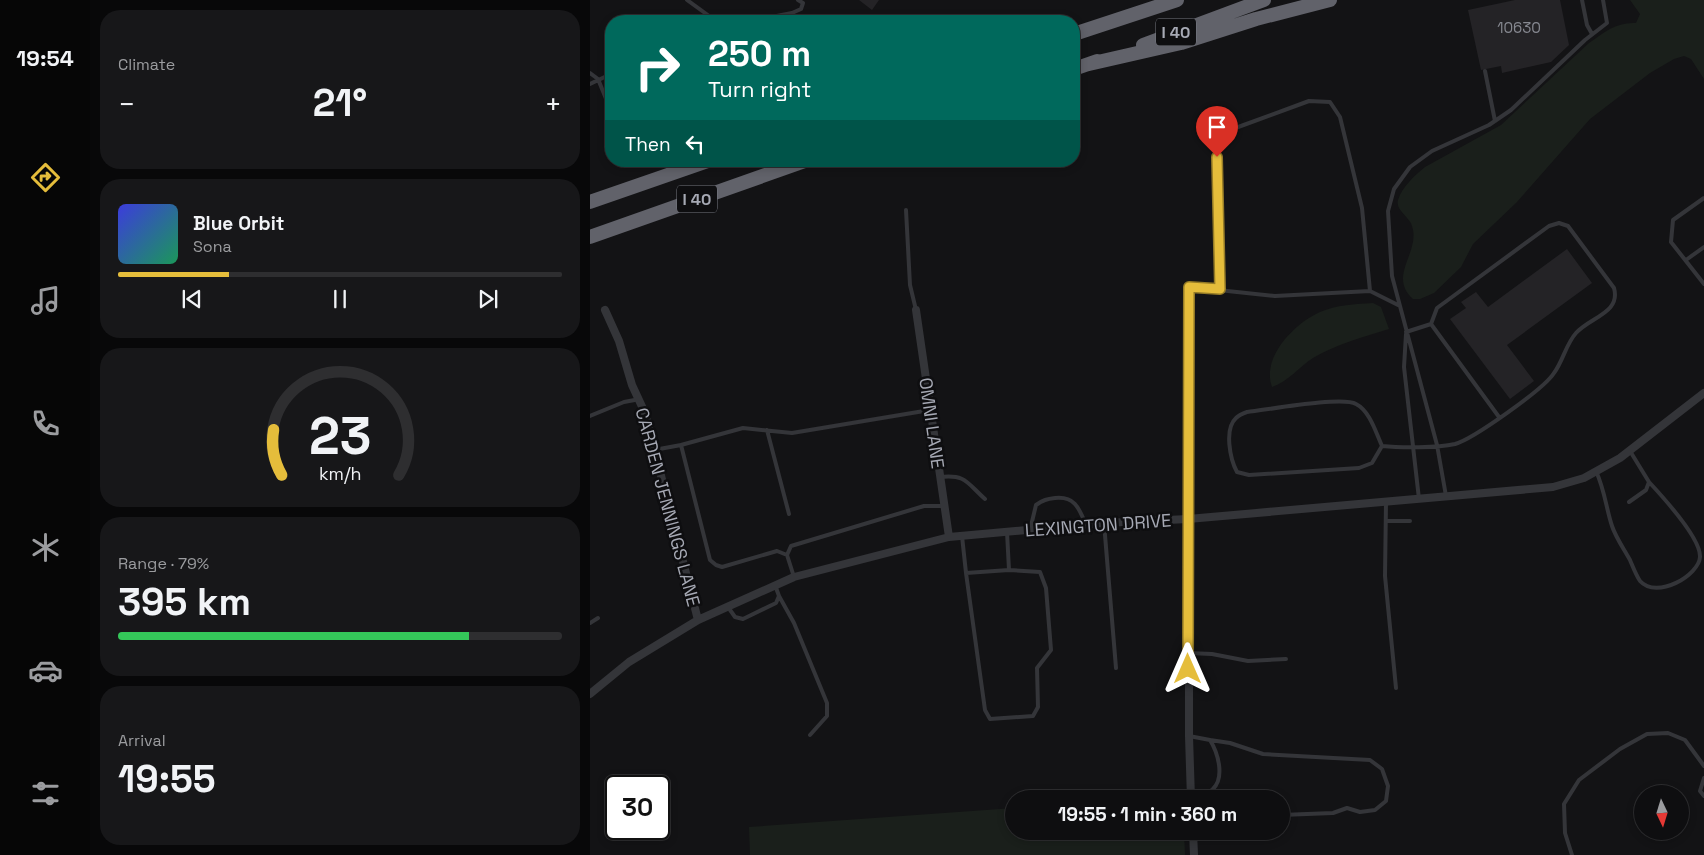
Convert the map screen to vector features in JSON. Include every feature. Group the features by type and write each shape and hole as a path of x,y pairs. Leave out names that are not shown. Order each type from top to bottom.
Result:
{"highway":[{"path":"1080,28 1148,0"},
{"name":"I 40","path":"1080,32 1177,0"},
{"name":"I 40","path":"1080,68 1264,0"},
{"path":"1089,64 1181,43 1256,19 1330,0"},
{"name":"I 40","path":"590,202 691,167"},
{"name":"I 40","path":"590,237 788,167"}],"street":[{"path":"1189,287 1188,736 1191,790"},
{"name":"CARDEN JENNINGS LANE","path":"605,310 619,341 632,385 640,398 698,620"},
{"name":"OMNI LANE","path":"916,310 949,537"},
{"name":"LEXINGTON DRIVE","path":"590,694 629,662 698,620 794,577 949,537 1104,523 1188,519 1553,487 1584,478 1630,451 1704,393"},
{"path":"1193,840 1194,855"}],"lane":[{"path":"687,0 708,15"},
{"path":"782,15 801,9 803,3 798,0"},
{"path":"1582,0 1586,25 1592,34"},
{"path":"1446,496 1437,444 1417,364 1398,305 1392,276 1388,210 1394,189 1410,167 1432,151 1495,121 1511,110 1592,34 1607,23 1603,0"},
{"path":"1485,71 1495,121"},
{"path":"590,73 598,79 605,96"},
{"path":"590,84 605,76"},
{"path":"1220,289 1218,146 1230,130 1309,101 1330,102 1340,117 1362,208 1370,290"},
{"path":"1704,198 1674,220 1671,242 1704,284"},
{"path":"906,210 910,285 916,310"},
{"path":"1382,446 1455,444 1470,437 1499,418 1554,375 1576,333 1613,306 1616,298 1614,288 1568,226 1559,223 1549,226 1437,308 1431,324"},
{"path":"1686,260 1704,246"},
{"path":"1189,287 1275,296 1370,290 1398,305"},
{"path":"1406,332 1431,324"},
{"path":"1431,324 1499,418"},
{"path":"1406,332 1404,367 1419,499"},
{"path":"590,416 624,402 640,398"},
{"path":"1336,401 1355,403 1367,414 1382,446 1372,462 1359,468 1249,475 1237,472 1232,462 1230,430 1236,418 1247,412 1336,401"},
{"path":"654,450 682,445 743,428 792,432 930,410"},
{"path":"767,430 789,514"},
{"path":"682,445 710,560 716,566 722,567 777,550 787,555"},
{"path":"1596,471 1605,492 1612,526 1640,580 1650,589 1664,589 1693,572 1700,558 1698,545 1665,499 1649,482 1630,451"},
{"path":"940,477 955,475 963,478 985,499"},
{"path":"1629,502 1646,490 1649,482"},
{"path":"1030,530 1036,505 1043,500 1062,498 1072,500 1078,507 1086,525"},
{"path":"1386,502 1385,576 1396,688"},
{"path":"794,577 787,555 790,546 924,506 944,506"},
{"path":"1386,521 1410,521"},
{"path":"1104,523 1116,668"},
{"path":"1007,532 1009,570"},
{"path":"962,536 966,573 984,710 990,719 1033,716 1038,707 1037,668 1050,650 1046,588 1040,572 1009,570 966,573"},
{"path":"775,585 794,623 827,703 827,716 810,735"},
{"path":"728,607 735,617 743,619 776,603 779,596"},
{"path":"590,623 598,618"},
{"path":"1188,653 1212,654 1248,661 1286,659"},
{"path":"1572,855 1565,833 1564,804 1579,780 1620,749 1647,734 1668,733 1686,740 1704,766"},
{"path":"1188,736 1230,743 1263,754 1370,760 1382,769 1388,786 1386,801 1374,810 1360,812 1347,808 1333,813 1290,815"},
{"path":"1210,740 1218,753 1218,781 1213,790"},
{"path":"1704,778 1700,791 1704,796"}],"shaded area":[{"path":"1630,0 1704,0 1704,79 1691,59 1684,56 1674,59 1650,73 1590,119 1517,202 1473,244 1461,267 1434,293 1420,299 1413,299 1403,282 1414,236 1411,223 1398,204 1400,195 1406,186 1425,167 1501,125 1589,43 1617,26 1636,23 1640,14"},
{"path":"1373,303 1381,307 1389,329 1350,341 1322,353 1289,378 1272,387 1270,376 1271,364 1282,342 1300,324 1326,310 1346,305"},
{"path":"1005,809 1005,840 1184,840 1185,855 750,855 749,827"}],"building":[{"path":"859,0 879,0 872,10"},
{"path":"1515,0 1560,0 1569,45 1551,62 1502,73 1501,66 1481,70 1468,10"},
{"path":"1567,249 1592,283 1507,345 1534,381 1510,399 1450,319 1466,308 1461,302 1476,292 1488,307"}],"route":[{"path":"1188,669 1189,287 1198,286 1220,289 1217,157"}]}
